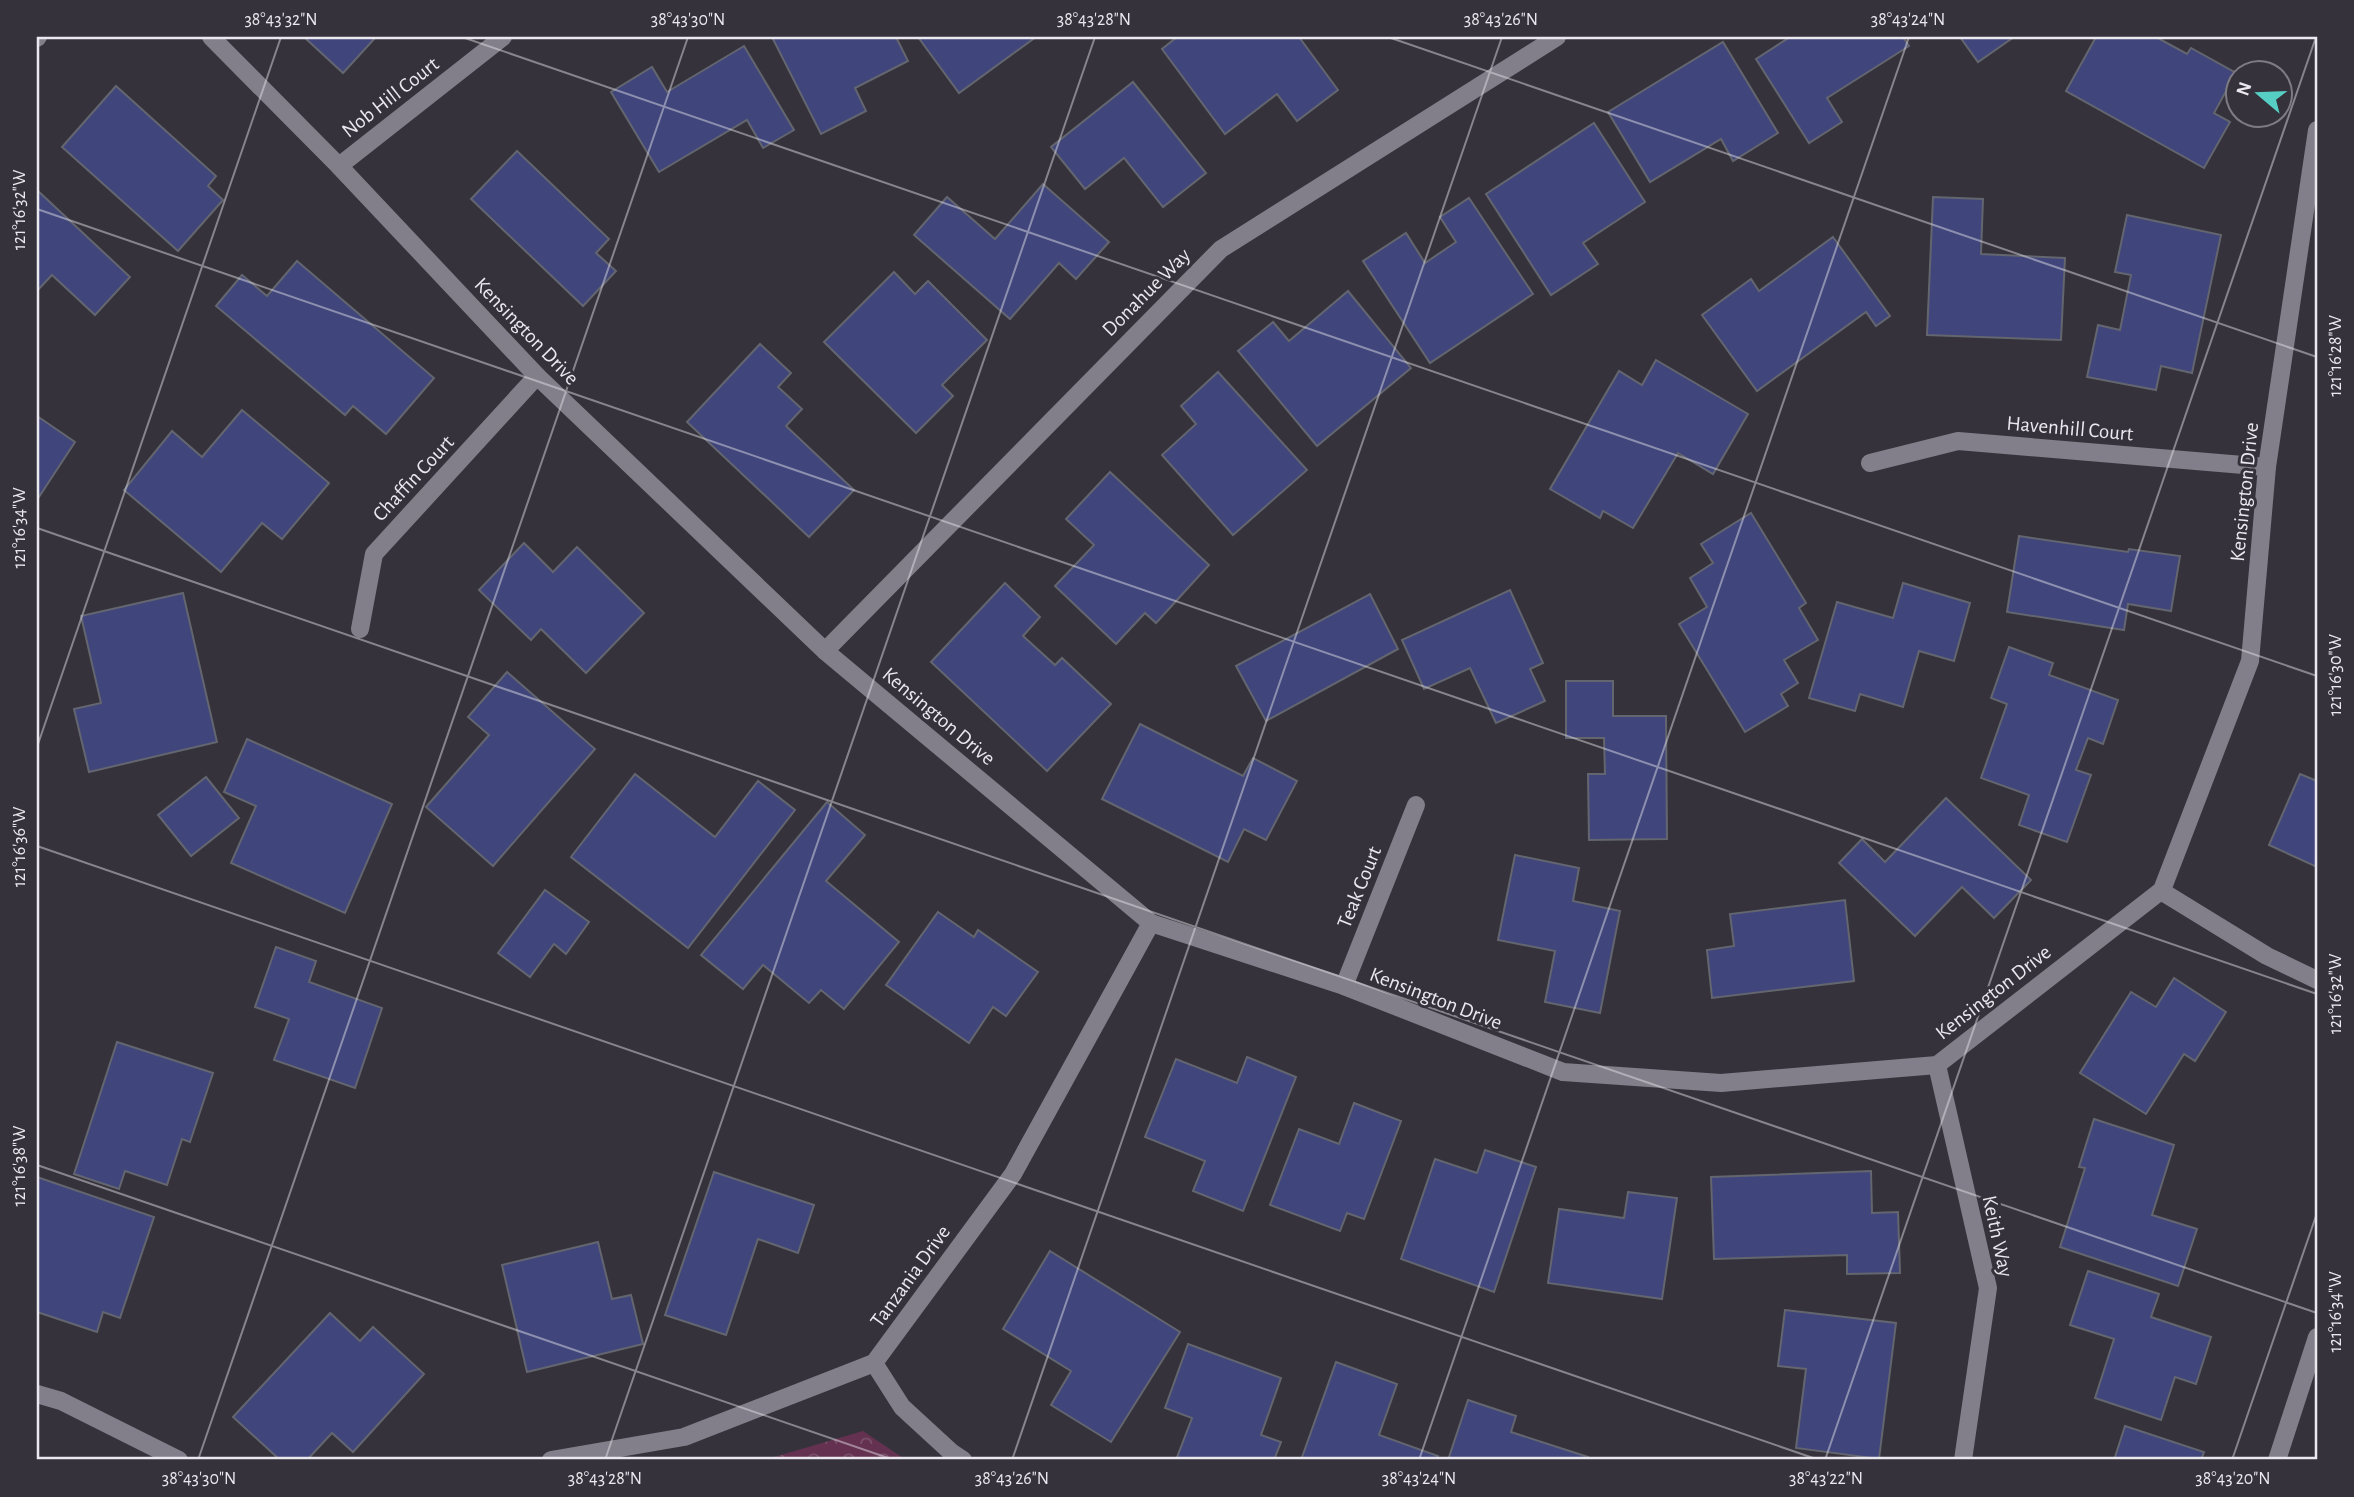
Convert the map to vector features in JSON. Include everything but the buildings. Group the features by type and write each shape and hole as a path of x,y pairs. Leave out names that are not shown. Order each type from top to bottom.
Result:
{"street":[{"name":"Kensington Drive","path":"211,37 339,166 537,376 825,651 1151,923 1344,986 1563,1072 1721,1083 1937,1065 2161,891 2250,662 2267,467 2317,131"},
{"name":"Nob Hill Court","path":"339,166 503,37"},
{"name":"Donahue Way","path":"825,651 1221,249 1557,37"},
{"name":"Chaffin Court","path":"360,629 374,554 537,376"},
{"name":"Havenhill Court","path":"1871,463 1958,441 2267,467"},
{"name":"Teak Court","path":"1344,986 1416,805"},
{"path":"2161,891 2267,956 2317,980"},
{"name":"Tanzania Drive","path":"874,1363 1013,1174 1151,923"},
{"name":"Keith Way","path":"1937,1065 1988,1288 1963,1460"},
{"path":"2277,1460 2317,1337"},
{"path":"551,1460 684,1437 874,1363 902,1407 963,1460"},
{"path":"37,1394 61,1401 179,1460"}],"green space":[{"path":"863,1431 906,1460 764,1460"}]}
